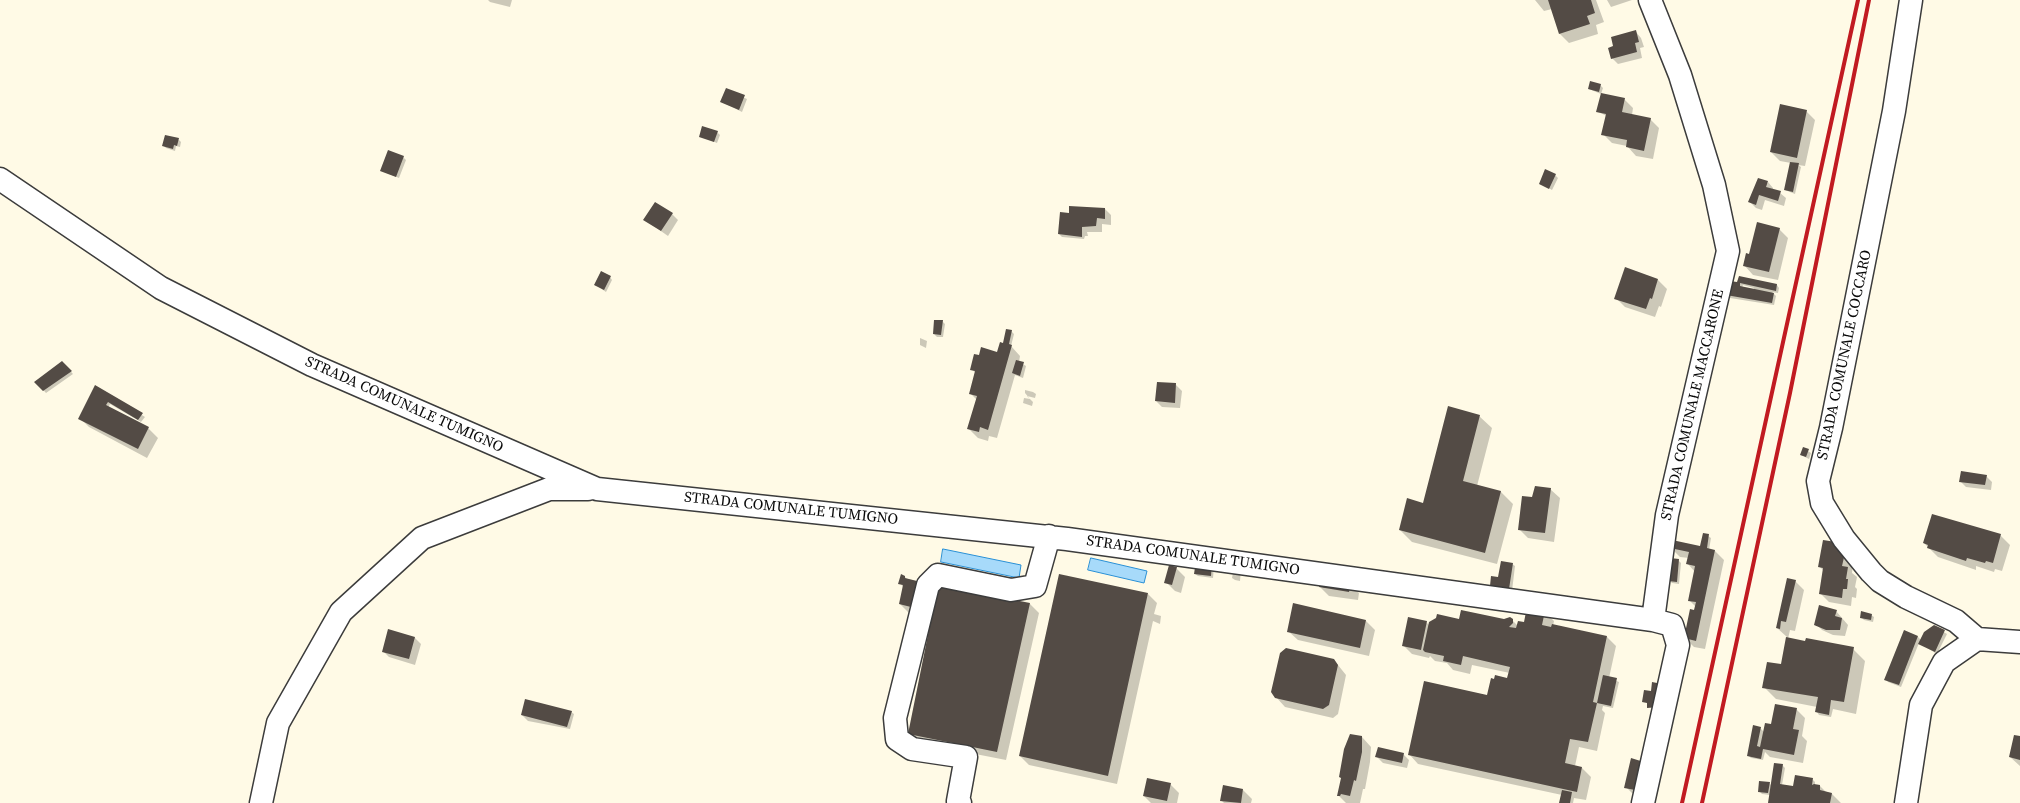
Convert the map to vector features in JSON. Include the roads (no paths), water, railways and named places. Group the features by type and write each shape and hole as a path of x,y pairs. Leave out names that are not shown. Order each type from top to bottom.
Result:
{"street":[{"name":"STRADA COMUNALE MACCARONE","path":"1650,0 1680,75 1714,185 1728,251 1667,515 1653,620"},
{"name":"STRADA COMUNALE COCCARO","path":"1912,0 1894,111 1833,418 1818,481 1822,503 1844,539 1880,581 1906,597 1956,621 1977,638"},
{"name":"STRADA COMUNALE TUMIGNO","path":"0,179 170,292 312,365 597,489 1049,536 1653,620"},
{"path":"261,803 278,723 341,612 422,538 549,489 597,489"},
{"path":"960,803 966,757 912,749 897,739 895,718 928,584 938,575 1012,590 1035,586 1049,536"},
{"path":"1643,803 1678,645 1672,625 1653,620"},
{"path":"1906,803 1921,705 1944,662 1977,638 2020,642"}],"water":[{"path":"943,549 1021,565 1019,578 941,562"},
{"path":"1091,558 1147,571 1144,583 1088,570"}],"railway":[{"path":"1682,803 1858,0"},
{"path":"1702,803 1790,393 1869,0"}]}
